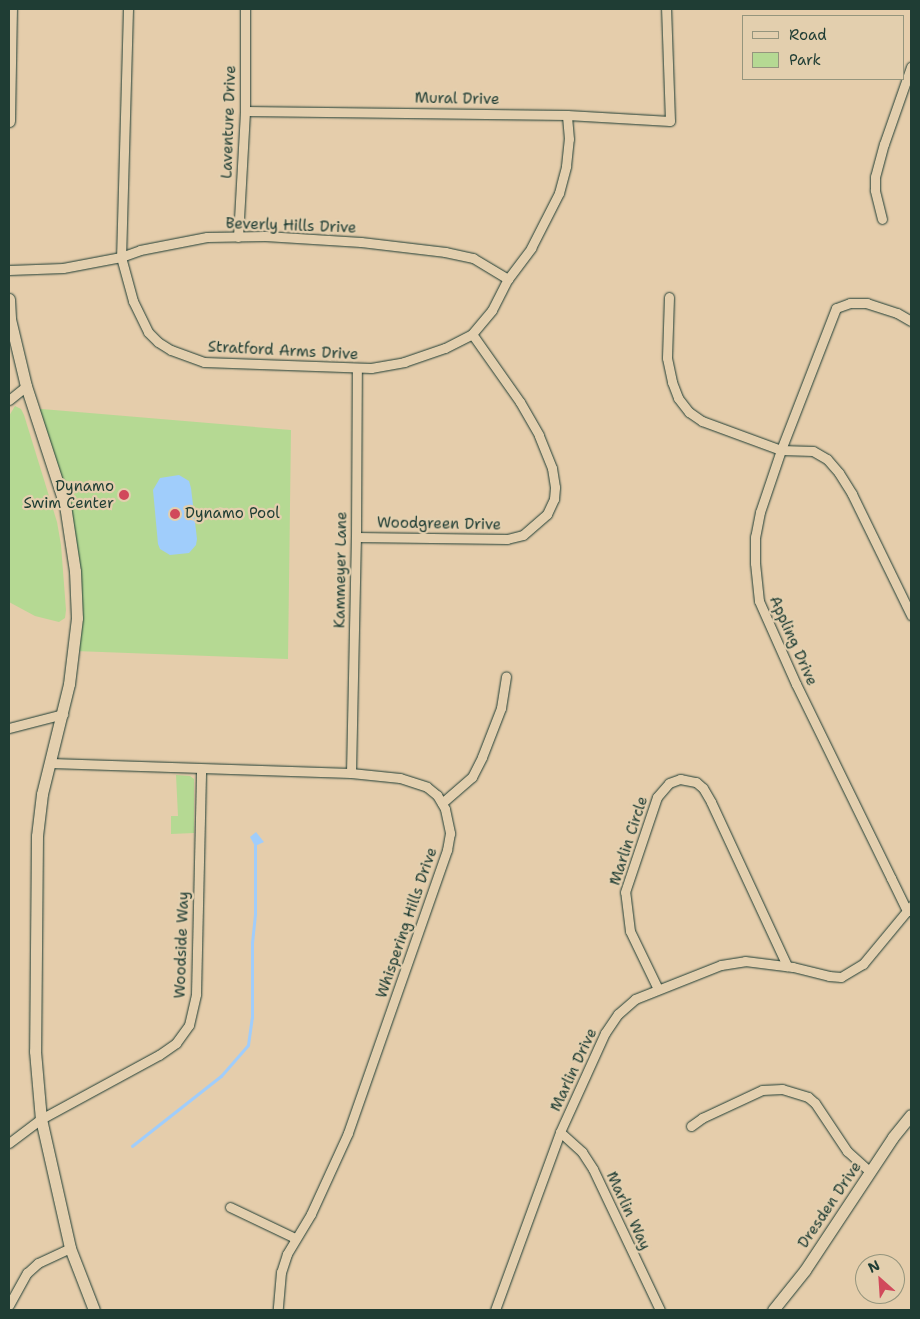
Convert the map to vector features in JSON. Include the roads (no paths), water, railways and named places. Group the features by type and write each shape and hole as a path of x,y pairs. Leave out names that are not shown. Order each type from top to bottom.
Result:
{"street":[{"path":"9,121 11,9"},
{"name":"Stratford Arms Drive","path":"128,9 121,257 140,318 158,342 171,350 204,362 371,368 404,362 446,348 472,334 492,310 508,279 531,248 559,193 566,166 569,139 567,115"},
{"name":"Laventure Drive","path":"238,237 245,110 246,9"},
{"name":"Mural Drive","path":"245,110 567,115 670,121 666,9"},
{"path":"882,219 875,190 875,177 884,144 908,85 911,67"},
{"name":"Beverly Hills Drive","path":"9,270 63,268 207,237 265,236 361,242 445,252 473,258 508,279"},
{"path":"670,296 667,358 678,398 689,412 702,421 781,450 812,451 827,459 839,473 852,494 911,615"},
{"path":"9,300 10,319 26,386 65,505 75,571 77,618 69,684 42,794 37,836 34,1051 41,1119 70,1248 94,1310"},
{"name":"Appling Drive","path":"910,909 796,684 759,601 756,578 755,537 760,512 781,450 836,308 841,305 867,303 897,313 911,321"},
{"name":"Woodgreen Drive","path":"356,537 508,539 523,535 547,514 554,499 555,487 552,468 539,435 520,402 472,334"},
{"name":"Kammeyer Lane","path":"351,772 356,537 357,368"},
{"path":"9,400 26,386"},
{"path":"51,763 351,772 414,781 427,787 442,803 472,777 501,708 506,676"},
{"path":"9,728 62,714"},
{"name":"Woodside Way","path":"9,1142 41,1119 160,1055 176,1043 189,1025 196,994 201,769"},
{"name":"Marlin Circle","path":"658,989 630,932 625,892 658,797 669,783 680,779 696,782 703,788 711,802 786,966"},
{"name":"Whispering Hills Drive","path":"278,1310 281,1272 287,1254 311,1214 348,1133 447,850 450,833 442,803"},
{"name":"Marlin Drive","path":"495,1310 560,1132 605,1032 618,1014 635,999 721,965 745,961 786,966 829,976 846,974 863,964 910,909"},
{"path":"691,1126 702,1118 762,1090 782,1089 808,1097 815,1103 847,1151 870,1172"},
{"name":"Dresden Drive","path":"773,1310 805,1270 893,1137 911,1115"},
{"name":"Marlin Way","path":"560,1132 582,1152 593,1169 660,1310"},
{"path":"230,1207 295,1238"},
{"path":"9,1305 27,1272 38,1263 70,1248"}],"water":[{"name":"Dynamo Pool","path":"179,475 189,481 191,488 197,539 196,545 189,553 170,555 160,549 158,544 153,490 160,478"},
{"path":"256,832 264,842 255,846 250,837"}],"waterway":[{"path":"132,1146 221,1076 248,1045 252,1018 255,846"}],"place":[{"name":"Dynamo Swim Center","path":"124,495"},
{"name":"Dynamo Pool","path":"175,514"}]}
